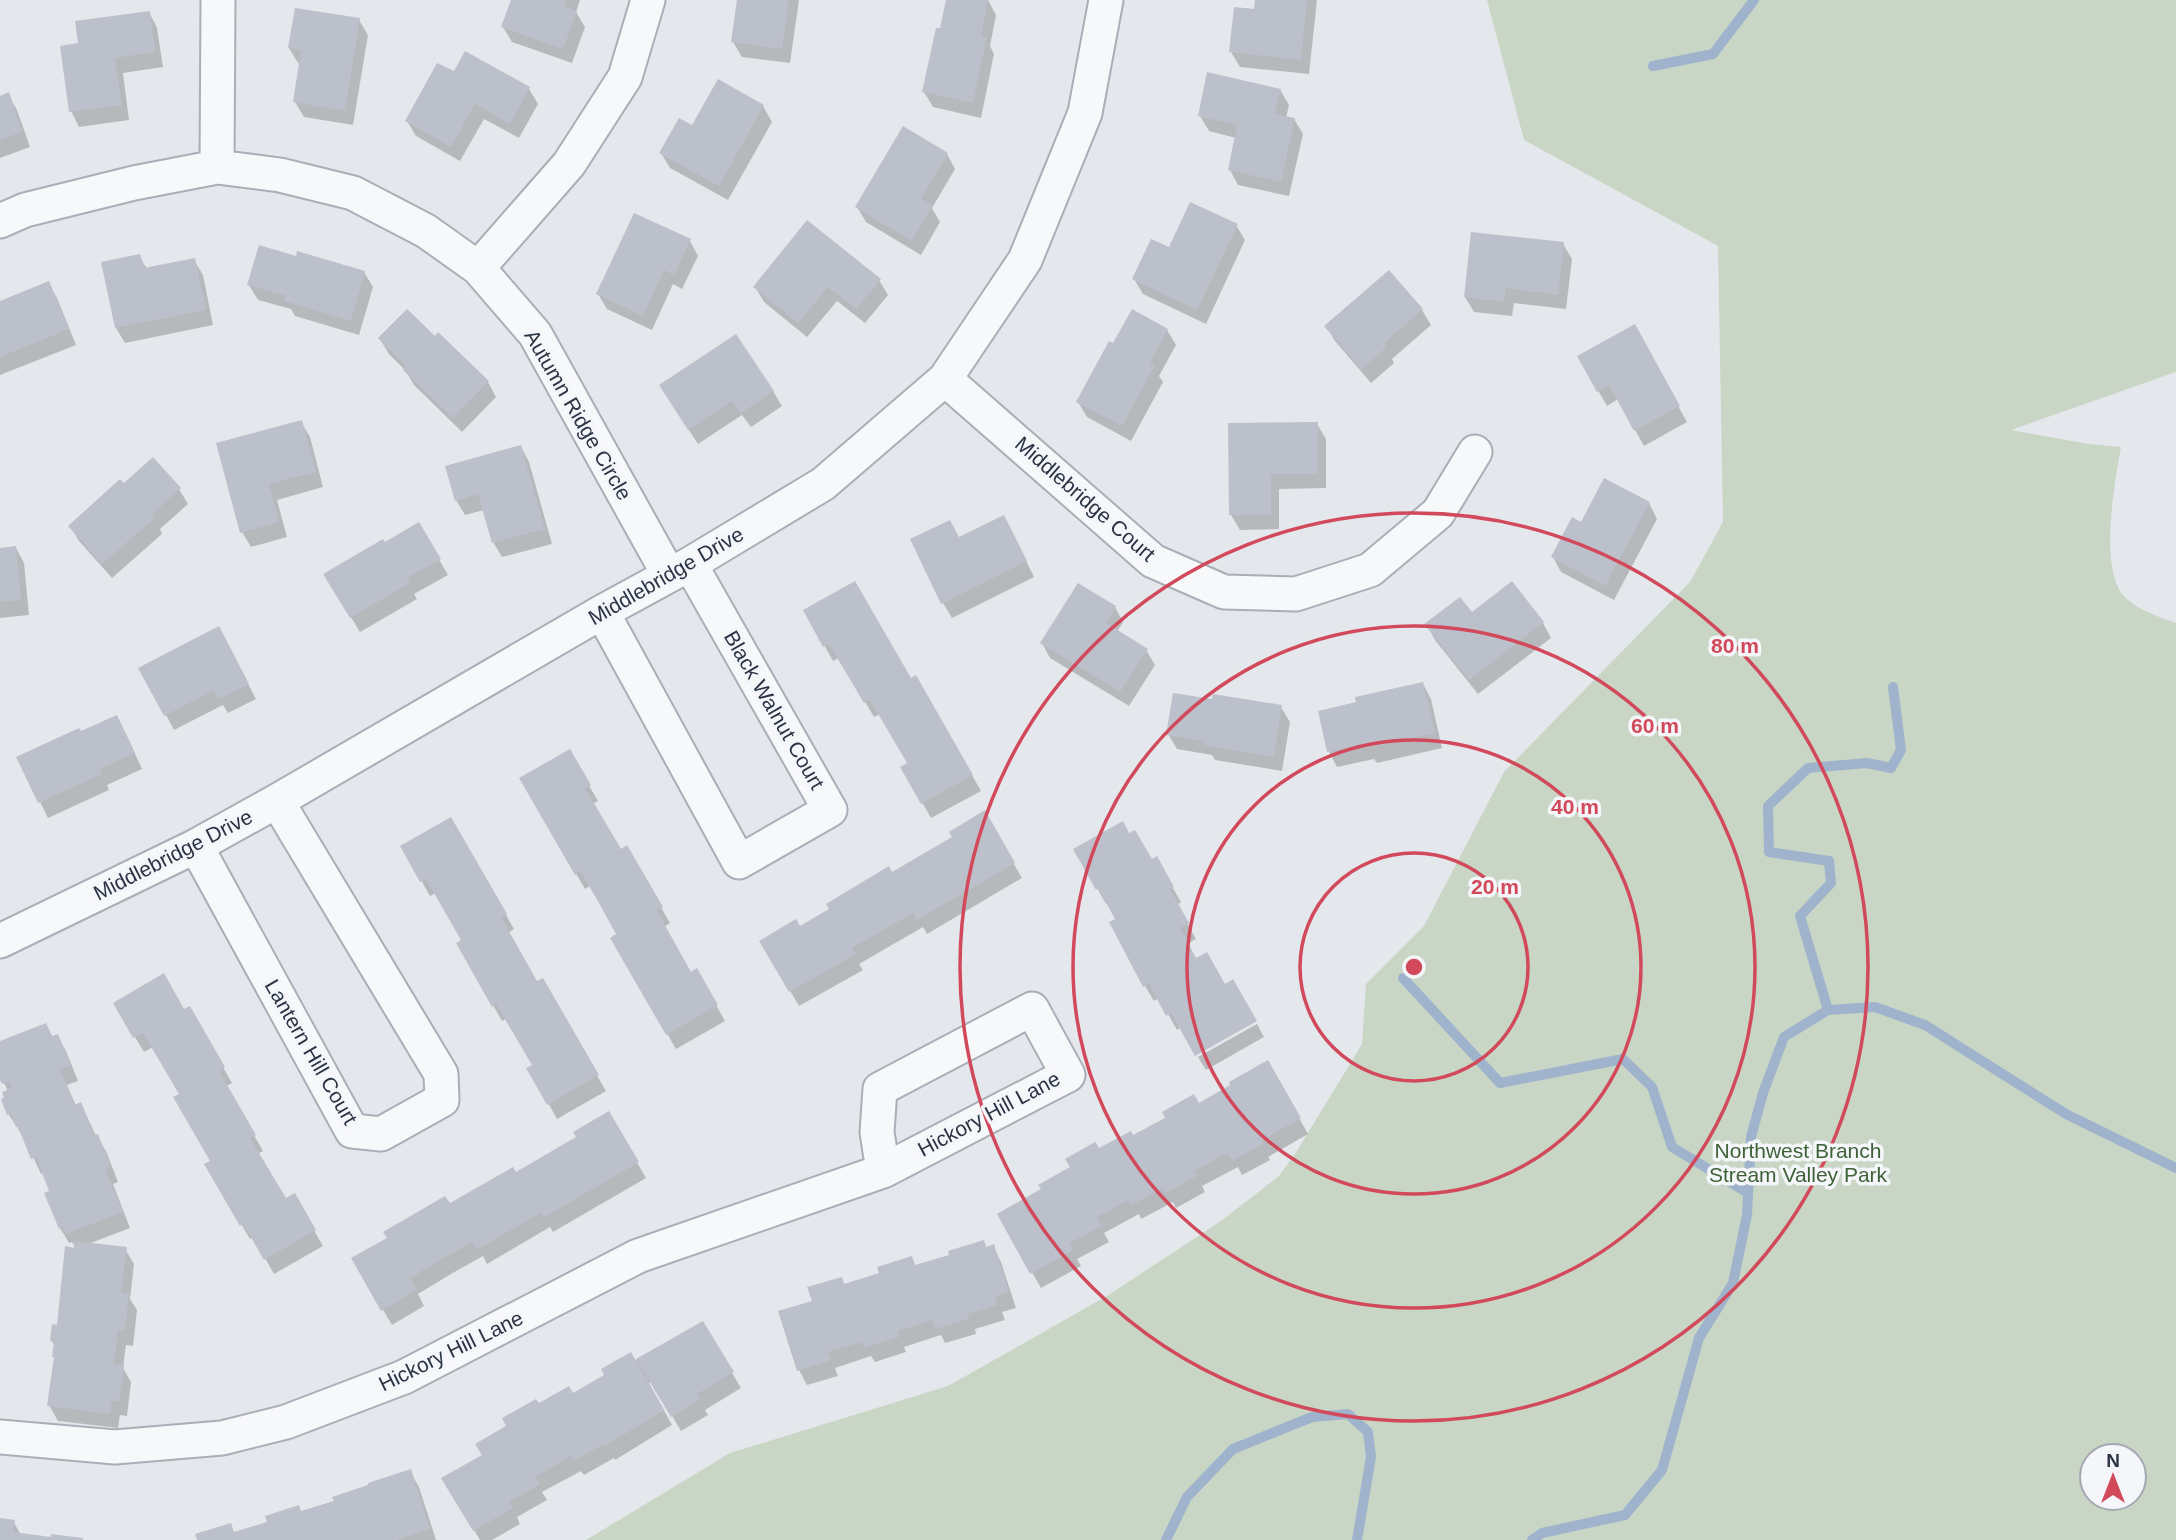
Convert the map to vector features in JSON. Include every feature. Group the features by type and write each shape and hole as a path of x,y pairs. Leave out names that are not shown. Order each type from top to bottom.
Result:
{"street":[{"path":"217,167 218,0"},
{"path":"478,268 569,164 625,77 648,0"},
{"name":"Middlebridge Drive","path":"0,941 196,846 277,802 823,484 945,379 1026,260 1085,113 1106,0"},
{"name":"Autumn Ridge Circle","path":"0,221 25,210 134,183 217,167 280,175 353,193 426,231 478,268 535,334 680,569"},
{"name":"Middlebridge Court","path":"945,379 1153,561 1224,592 1296,594 1370,570 1438,513 1475,452"},
{"name":"Black Walnut Court","path":"601,612 739,862 830,810 680,569"},
{"name":"Lantern Hill Court","path":"196,846 352,1131 382,1133 442,1100 441,1074 277,802"},
{"name":"Hickory Hill Lane","path":"0,1437 115,1447 222,1438 286,1422 404,1377 638,1256 883,1171 1068,1075 1032,1009 880,1089 877,1132 883,1171"}],"green space":[{"name":"Northwest Branch Stream Valley Park","path":"1487,0 2176,0 2176,372 2011,430 2121,447 2110,526 2110,549 2118,587 2127,599 2138,607 2176,623 2176,1540 586,1540 730,1453 948,1386 1107,1296 1221,1221 1279,1176 1362,1044 1366,984 1424,926 1504,772 1690,582 1723,522 1718,246 1524,140"}],"building":[{"path":"511,0 566,0 564,6 577,11 563,49 501,27"},
{"path":"737,0 789,0 782,49 731,42"},
{"path":"946,0 988,0 981,36 987,37 973,103 922,92 936,28 940,28"},
{"path":"1255,0 1307,0 1301,60 1229,52 1234,7 1254,9"},
{"path":"295,8 360,18 345,111 293,102 301,50 288,48"},
{"path":"150,11 155,52 115,58 122,105 69,112 60,46 78,43 75,21"},
{"path":"465,51 530,87 510,124 475,104 451,147 405,121 437,63 454,71"},
{"path":"1207,72 1281,89 1275,114 1295,118 1281,182 1228,170 1237,125 1198,116"},
{"path":"718,79 764,105 719,186 659,153 679,118 692,125"},
{"path":"9,92 22,132 0,140 0,96"},
{"path":"903,126 948,153 921,199 933,205 912,241 855,207"},
{"path":"1190,202 1238,224 1197,310 1132,279 1151,239 1169,247"},
{"path":"634,213 691,239 674,275 664,270 643,316 596,294"},
{"path":"807,220 881,279 856,309 828,287 798,323 753,287"},
{"path":"1471,232 1564,242 1558,295 1506,288 1504,302 1464,297"},
{"path":"259,245 296,256 297,251 365,271 351,321 284,301 286,296 247,285"},
{"path":"140,254 144,268 195,258 206,310 115,328 101,262"},
{"path":"1389,270 1423,309 1384,343 1387,347 1361,369 1324,326"},
{"path":"49,281 69,329 0,357 0,301"},
{"path":"407,309 435,336 438,332 489,381 453,418 403,370 406,366 378,338"},
{"path":"1132,309 1168,329 1150,363 1155,365 1122,426 1076,402 1109,341 1113,343"},
{"path":"1635,324 1680,406 1634,431 1609,385 1597,392 1577,356"},
{"path":"736,334 774,391 741,413 732,401 688,430 659,385"},
{"path":"302,420 316,472 269,484 279,522 240,533 216,443"},
{"path":"1318,422 1318,474 1271,474 1271,515 1229,515 1228,423"},
{"path":"521,445 545,529 492,543 478,494 455,501 445,466"},
{"path":"153,457 181,488 152,514 155,518 102,564 68,526 120,479 124,483"},
{"path":"1604,478 1650,502 1605,586 1551,557 1572,517 1581,522"},
{"path":"1004,515 1027,561 941,604 910,539 950,520 959,537"},
{"path":"419,522 441,559 407,578 410,583 350,618 323,574 383,539 385,542"},
{"path":"16,546 21,600 0,602 0,548"},
{"path":"855,581 911,678 916,675 973,775 921,804 900,767 907,763 870,700 864,703 829,644 823,647 803,610"},
{"path":"1512,581 1544,622 1469,680 1424,624 1460,597 1472,612"},
{"path":"1078,583 1116,606 1106,623 1148,649 1120,692 1040,643"},
{"path":"219,626 249,684 218,699 213,691 164,716 138,668"},
{"path":"1423,682 1435,733 1366,748 1365,744 1327,752 1318,711 1356,702 1355,697"},
{"path":"1173,693 1212,699 1213,694 1282,705 1274,757 1204,745 1205,741 1166,735"},
{"path":"117,715 135,753 100,769 102,774 38,803 16,757 79,728 81,731"},
{"path":"570,749 591,785 585,788 621,849 627,845 663,907 657,911 691,972 697,968 718,1005 666,1035 610,938 616,934 599,903 580,871 575,875 519,778"},
{"path":"985,810 1015,863 917,920 913,913 852,948 856,954 789,992 759,941 796,919 800,926 829,909 826,904 889,866 892,872 952,837 949,832"},
{"path":"451,817 507,914 501,917 537,981 543,978 599,1075 547,1105 526,1068 532,1065 496,1004 492,1007 456,943 461,940 426,879 420,882 400,846"},
{"path":"1123,821 1129,833 1135,830 1152,859 1157,856 1174,887 1170,889 1189,923 1180,928 1196,958 1207,952 1225,984 1233,979 1257,1021 1195,1056 1171,1013 1166,1016 1149,984 1143,987 1109,922 1115,919 1073,849"},
{"path":"164,973 184,1009 190,1006 225,1067 219,1071 256,1135 250,1138 286,1198 295,1193 316,1230 264,1260 243,1223 240,1226 204,1164 210,1161 173,1097 179,1094 143,1033 133,1038 113,1003"},
{"path":"46,1023 52,1036 58,1034 71,1065 60,1069 74,1105 81,1102 94,1135 98,1134 111,1167 105,1169 123,1212 66,1234 63,1227 59,1229 44,1193 49,1191 36,1157 31,1159 18,1127 11,1114 7,1115 1,1099 4,1098 2,1092 12,1088 9,1082 2,1084 0,1080 0,1041"},
{"path":"1268,1060 1301,1118 1232,1161 1227,1153 1195,1171 1197,1176 1166,1193 1163,1188 1131,1205 1129,1200 1097,1217 1102,1226 1070,1243 1074,1250 1030,1274 997,1214 1041,1189 1038,1185 1070,1167 1065,1159 1095,1142 1099,1148 1131,1131 1133,1135 1165,1118 1162,1112 1194,1094 1199,1103"},
{"path":"609,1111 639,1162 543,1218 540,1213 477,1250 472,1242 442,1259 410,1278 417,1290 381,1311 351,1258 387,1238 383,1232 445,1196 450,1203 513,1167 516,1172 576,1137 573,1132"},
{"path":"984,1240 986,1247 994,1244 1009,1292 995,1297 997,1305 968,1314 969,1319 935,1329 933,1320 897,1331 899,1337 864,1348 862,1342 828,1352 831,1360 797,1371 778,1311 812,1301 807,1287 842,1277 844,1284 879,1273 877,1267 912,1256 915,1265 949,1255 948,1251"},
{"path":"74,1241 127,1247 121,1293 129,1294 125,1331 118,1330 114,1364 124,1365 119,1401 112,1401 110,1414 47,1406 54,1357 54,1342 50,1341 52,1324 57,1325 65,1246 74,1248"},
{"path":"703,1321 734,1372 697,1394 701,1399 671,1417 636,1359"},
{"path":"631,1352 664,1410 605,1446 604,1444 574,1461 571,1456 535,1477 540,1484 509,1502 513,1508 473,1531 441,1478 482,1455 475,1444 506,1426 502,1418 536,1399 539,1403 569,1386 573,1393 604,1375 601,1369"},
{"path":"411,1469 430,1529 397,1540 197,1540 195,1534 231,1523 234,1532 267,1522 265,1516 299,1505 301,1511 334,1501 332,1497"},
{"path":"0,1518 15,1520 13,1532 51,1537 51,1534 83,1540 0,1540"}],"waterway":[{"path":"1653,66 1713,54 1754,0"},
{"path":"1828,1010 1800,916 1831,883 1829,861 1769,852 1768,806 1808,768 1867,763 1891,768 1901,750 1893,687"},
{"path":"1403,978 1500,1083 1623,1059 1652,1087 1672,1147 1748,1193"},
{"path":"1532,1540 1542,1533 1625,1515 1662,1470 1699,1338 1733,1283 1747,1215 1751,1137 1763,1093 1784,1037 1828,1010 1875,1007 1925,1025 2066,1114 2176,1168"},
{"path":"1166,1540 1187,1497 1233,1449 1312,1417 1348,1414 1368,1432 1371,1457 1357,1540"}]}
